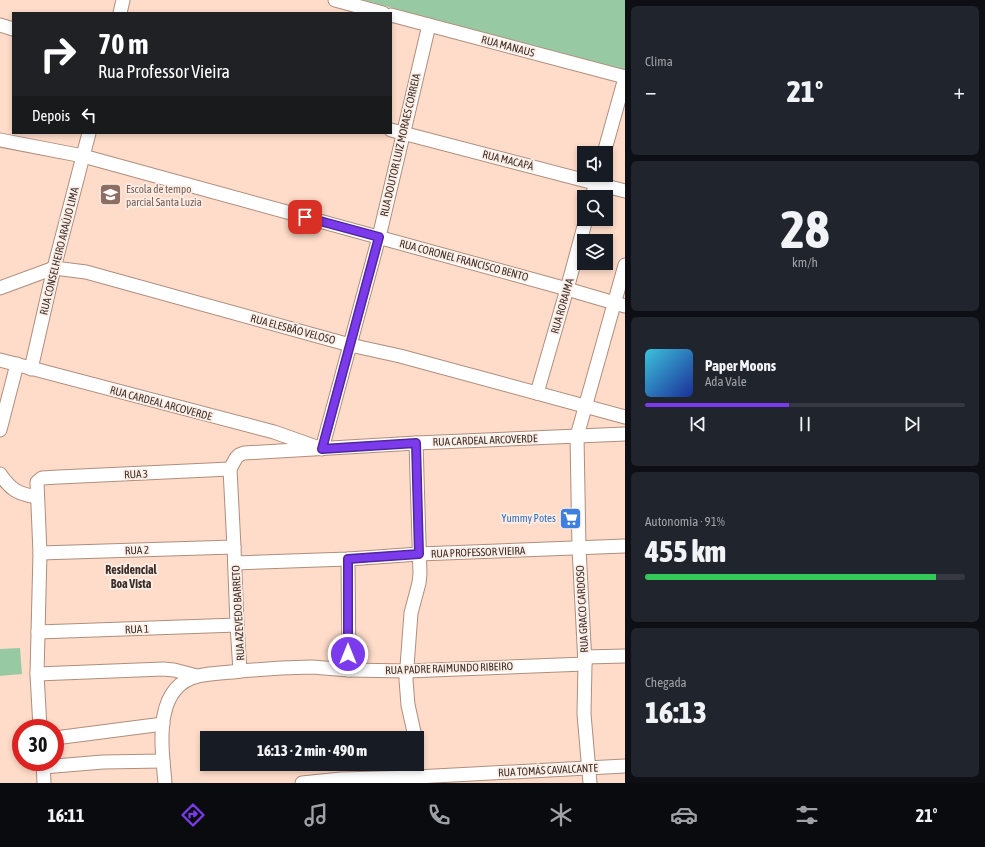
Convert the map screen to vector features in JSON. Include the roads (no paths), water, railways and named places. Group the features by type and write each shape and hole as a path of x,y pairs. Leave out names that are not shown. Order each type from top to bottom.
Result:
{"street":[{"path":"120,12 123,0"},
{"path":"335,0 379,12"},
{"name":"RUA MANAUS","path":"392,15 625,77"},
{"path":"0,25 12,28"},
{"name":"RUA DOUTOR LUIZ MORAES CORREIA","path":"322,449 379,237 397,131 429,25"},
{"path":"606,146 625,77"},
{"name":"RUA MACAPÁ","path":"397,131 577,173"},
{"name":"RUA CONSELHEIRO ARAÚJO LIMA","path":"31,369 54,268 89,134"},
{"name":"RUA CORONEL FRANCISCO BENTO","path":"0,140 83,156 568,289 620,305"},
{"name":"RUA MACAPÁ","path":"606,182 625,190"},
{"name":"RUA RORAIMA","path":"537,393 568,289 584,226"},
{"name":"RUA GRACO CARDOSO","path":"590,783 584,714 585,660 579,548 577,436 620,305 625,265"},
{"path":"0,288 54,268"},
{"name":"RUA ELESBÃO VELOSO","path":"54,268 86,272 350,345 400,356 625,417"},
{"name":"RUA CARDEAL ARCOVERDE","path":"0,360 274,432 322,449"},
{"path":"0,430 17,364"},
{"name":"RUA CARDEAL ARCOVERDE","path":"232,465 239,455 244,453 416,443 625,434"},
{"path":"414,731 408,705 407,671 411,613 419,583 416,443"},
{"name":"RUA 3","path":"37,498 37,482 42,478 232,465"},
{"name":"RUA AZEVEDO BARRETO","path":"165,783 163,761 163,724 165,709 169,698 175,689 184,682 197,676 240,671 237,625 232,465"},
{"path":"0,474 13,490 23,495 37,498 40,554 37,674 40,719"},
{"name":"RUA PROFESSOR VIEIRA","path":"235,564 419,554 625,546"},
{"name":"RUA 2","path":"40,554 234,547"},
{"path":"348,559 348,670"},
{"name":"RUA 1","path":"38,632 237,625"},
{"name":"RUA PADRE RAIMUNDO RIBEIRO","path":"240,671 312,667 348,670 407,671 585,660 625,656"},
{"path":"37,674 163,669 174,670 197,676"},
{"path":"64,737 163,724"},
{"path":"64,764 163,761"},
{"name":"RUA TOMÁS CAVALCANTE","path":"302,783 341,779 416,780 589,767 625,766"},
{"path":"43,771 44,783"}],"place":[{"name":"Escola de tempo parcial Santa Luzia","path":"111,195"},
{"name":"Yummy Potes","path":"571,518"}],"district":[{"name":"Residencial Boa Vista","path":"131,577"}]}
